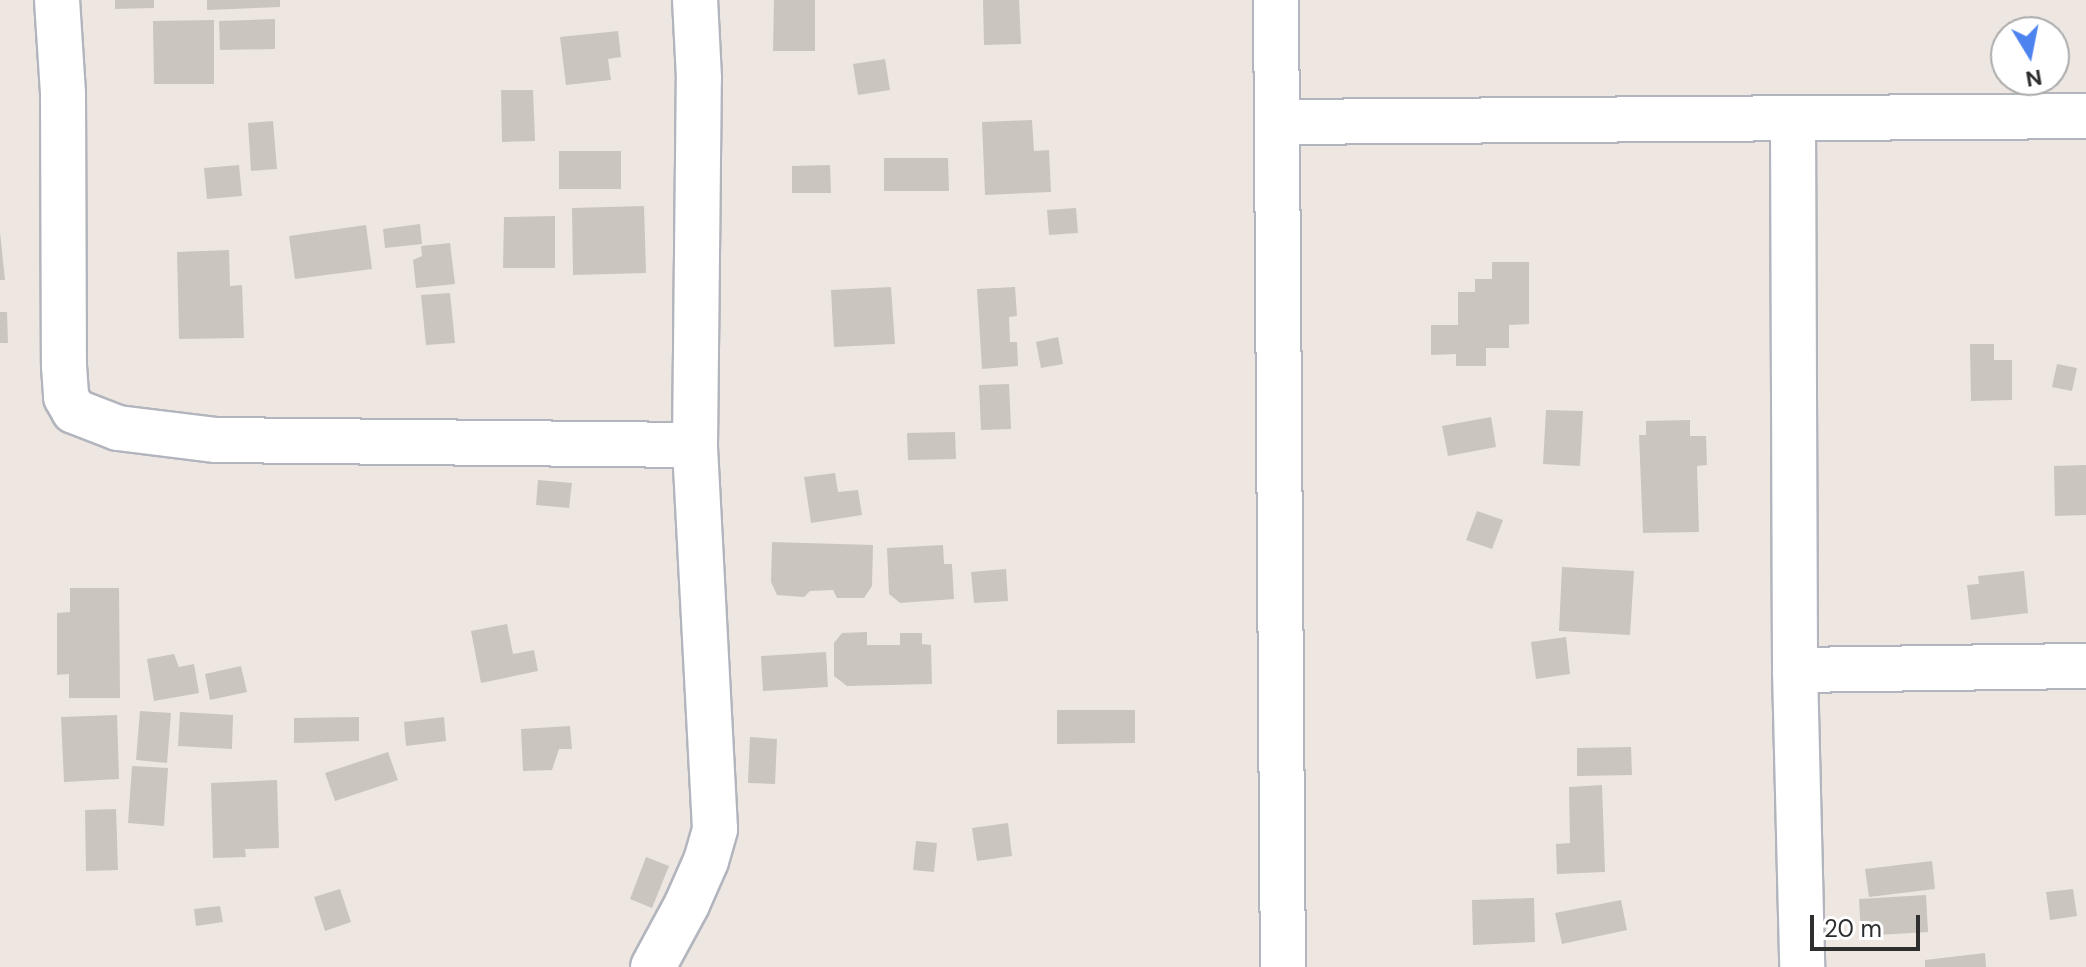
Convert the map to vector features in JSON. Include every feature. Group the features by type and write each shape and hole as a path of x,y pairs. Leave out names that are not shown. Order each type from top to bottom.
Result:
{"street":[{"path":"57,0 63,94 64,366 66,397 74,411 118,428 216,440 695,445"},
{"path":"653,967 687,904 706,861 715,829 695,445 699,78 695,0"},
{"path":"1276,0 1283,967"},
{"path":"1277,122 2086,116"},
{"path":"1793,118 1795,670 1802,967"},
{"path":"1795,670 2086,666"}],"building":[{"path":"115,0 154,0 154,8 115,9"},
{"path":"207,0 280,0 280,7 207,10"},
{"path":"774,0 815,0 815,51 773,51"},
{"path":"983,0 1019,0 1021,44 984,45"},
{"path":"275,19 275,49 220,50 219,21"},
{"path":"214,20 214,84 154,84 153,21"},
{"path":"618,31 621,57 608,59 611,80 566,85 560,37"},
{"path":"885,59 890,90 858,95 853,64"},
{"path":"501,90 533,90 535,141 502,142"},
{"path":"1032,120 1034,151 1049,150 1051,192 985,195 982,122"},
{"path":"273,121 277,169 251,171 248,123"},
{"path":"559,151 621,151 621,189 559,189"},
{"path":"884,158 948,158 949,191 884,191"},
{"path":"239,165 242,196 207,199 204,168"},
{"path":"830,165 831,193 792,193 792,166"},
{"path":"644,206 646,273 573,275 572,208"},
{"path":"1076,208 1078,233 1049,235 1047,210"},
{"path":"555,216 555,268 503,268 504,217"},
{"path":"420,224 422,244 385,248 383,229"},
{"path":"366,225 372,269 295,279 289,236"},
{"path":"0,232 5,280 0,280"},
{"path":"450,243 455,284 416,288 413,260 422,256 421,246"},
{"path":"229,250 230,286 242,285 244,338 179,339 177,252"},
{"path":"1492,262 1529,262 1529,324 1509,325 1509,348 1486,348 1486,366 1456,366 1456,354 1431,355 1431,325 1458,325 1458,292 1475,292 1475,279 1492,279"},
{"path":"891,287 895,344 834,347 831,290"},
{"path":"1015,287 1017,316 1009,317 1010,342 1017,342 1018,366 982,369 977,289"},
{"path":"450,293 455,343 426,345 421,295"},
{"path":"0,312 7,312 8,343 0,343"},
{"path":"1058,337 1063,364 1041,368 1036,342"},
{"path":"1970,344 1994,344 1994,360 2012,360 2012,400 1971,401"},
{"path":"2057,364 2077,368 2072,391 2052,387"},
{"path":"1009,384 1011,429 981,430 979,385"},
{"path":"1546,410 1583,411 1580,466 1543,464"},
{"path":"1491,417 1496,447 1448,456 1442,426"},
{"path":"1690,420 1690,436 1706,436 1707,465 1697,466 1699,532 1643,533 1639,435 1646,435 1646,421"},
{"path":"955,432 956,459 908,460 907,433"},
{"path":"2086,465 2086,515 2055,516 2054,466"},
{"path":"835,473 838,492 858,490 862,515 811,523 804,477"},
{"path":"538,480 572,483 569,508 536,505"},
{"path":"1477,511 1503,520 1492,549 1466,540"},
{"path":"772,542 873,545 872,586 864,598 837,598 833,590 810,591 804,597 777,595 771,582"},
{"path":"943,545 944,564 952,564 954,599 900,603 889,594 887,548"},
{"path":"1562,567 1634,571 1630,635 1559,631"},
{"path":"1006,569 1008,601 974,603 971,572"},
{"path":"2024,571 2028,613 1971,620 1967,585 1979,584 1978,576"},
{"path":"70,588 119,588 120,698 69,698 69,674 57,675 57,613 70,612"},
{"path":"507,624 513,654 534,650 538,671 481,683 471,631"},
{"path":"867,632 867,645 900,645 900,633 922,633 922,644 931,645 932,684 847,686 834,676 834,643 842,633"},
{"path":"1566,637 1570,674 1536,679 1531,642"},
{"path":"826,652 828,687 763,691 761,656"},
{"path":"174,654 179,667 194,664 199,693 154,701 147,659"},
{"path":"241,666 247,692 210,700 205,674"},
{"path":"1057,710 1135,710 1135,743 1057,744"},
{"path":"140,711 171,713 167,763 136,760"},
{"path":"180,712 233,715 232,749 178,746"},
{"path":"117,715 119,779 64,782 61,717"},
{"path":"359,717 359,741 294,743 294,718"},
{"path":"444,717 446,741 406,746 404,722"},
{"path":"570,726 572,749 559,749 552,770 523,771 521,729"},
{"path":"750,737 777,739 775,784 748,783"},
{"path":"1631,747 1632,775 1577,776 1577,748"},
{"path":"388,752 398,780 335,801 325,773"},
{"path":"132,766 168,768 164,826 128,823"},
{"path":"277,780 279,848 245,849 246,857 213,858 211,783"},
{"path":"1602,785 1605,872 1557,874 1556,844 1570,843 1569,787"},
{"path":"116,809 118,870 86,871 85,810"},
{"path":"1008,823 1012,856 977,861 972,828"},
{"path":"916,841 937,843 934,872 913,870"},
{"path":"646,857 669,866 652,908 630,899"},
{"path":"1932,861 1935,889 1869,897 1865,869"},
{"path":"340,889 351,922 325,931 314,897"},
{"path":"2073,889 2077,916 2050,920 2046,892"},
{"path":"1926,895 1928,932 1861,936 1859,899"},
{"path":"1534,898 1535,942 1473,945 1472,900"},
{"path":"1621,900 1627,930 1562,944 1555,913"},
{"path":"220,906 223,922 196,926 194,909"},
{"path":"1985,953 1986,967 1925,967 1925,960"}]}
